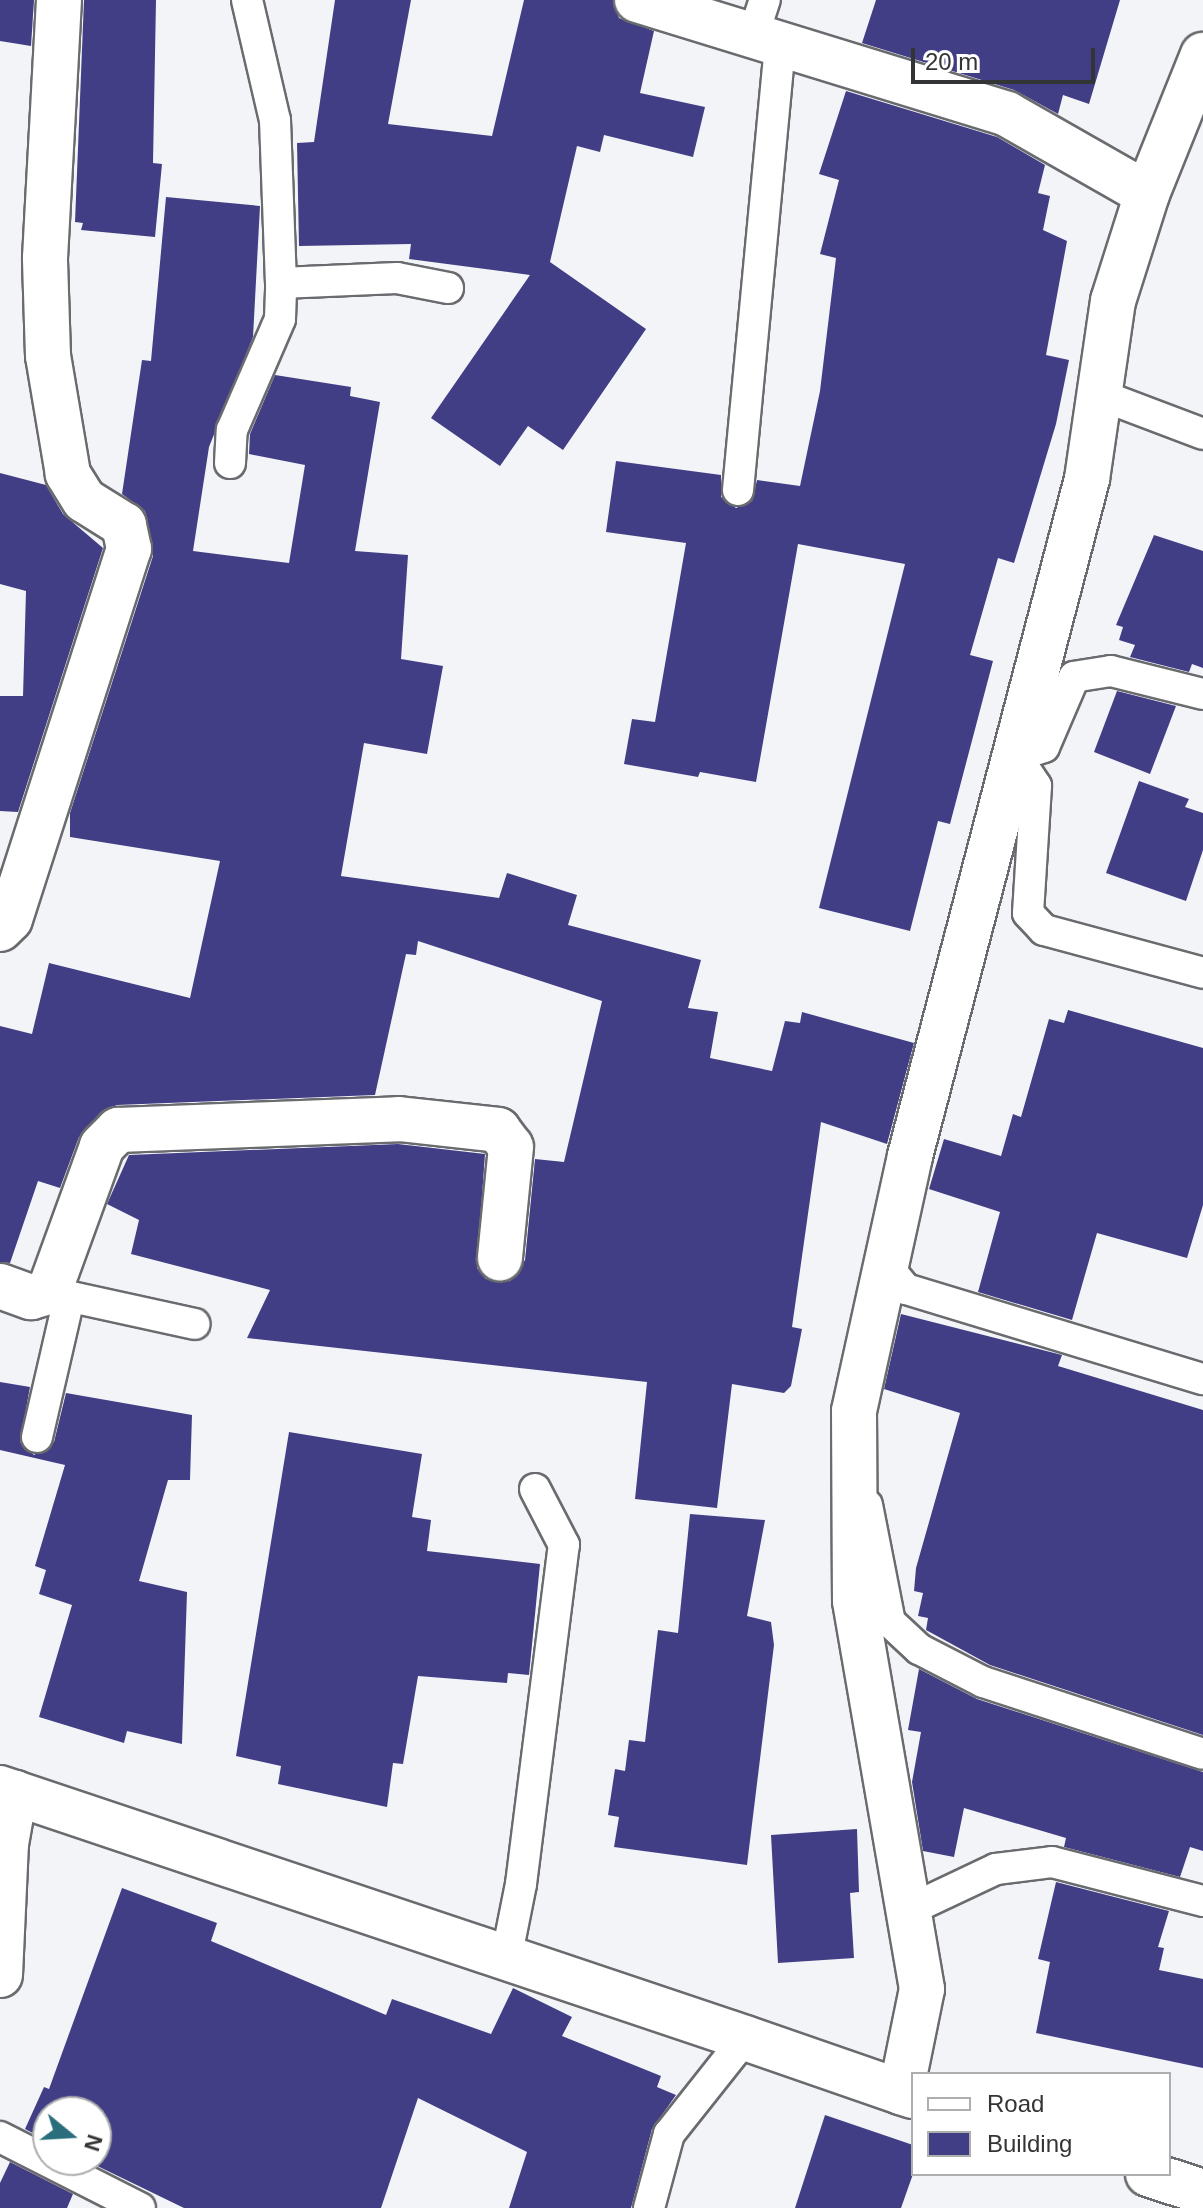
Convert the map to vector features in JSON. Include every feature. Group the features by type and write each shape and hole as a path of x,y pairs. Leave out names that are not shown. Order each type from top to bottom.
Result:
{"street":[{"path":"0,929 10,919 129,549 124,525 84,500 68,474 48,356 45,258 59,0"},
{"path":"637,0 766,26 1007,114 1147,194"},
{"path":"0,1975 7,1790 907,2094 922,1989 855,1601 851,1497 854,1411 884,1263 1016,756 1103,396 1113,301 1147,194 1194,109 1203,55"},
{"path":"0,1286 31,1297 59,1295 102,1146 118,1130 399,1119 498,1130 511,1147 500,1258"},
{"path":"1154,2176 1203,2192"}],"lane":[{"path":"230,463 232,430 280,319 275,120 247,0"},
{"path":"738,490 766,26"},
{"path":"281,283 397,278 448,288"},
{"path":"1103,396 1203,434"},
{"path":"1203,694 1111,671 1074,677 1044,747 1016,756 1036,786 1028,913 1044,930 1203,973"},
{"path":"884,1263 906,1289 1203,1379"},
{"path":"37,1437 59,1295 195,1324"},
{"path":"506,1959 564,1545 535,1489"},
{"path":"851,1497 870,1507 890,1622 919,1649 983,1682 1203,1754"},
{"path":"907,1911 996,1869 1052,1862 1203,1901"},
{"path":"649,2208 669,2134 745,2038"},
{"path":"0,2137 140,2208"}],"building":[{"path":"0,0 34,0 31,46 0,41"},
{"path":"84,0 156,0 153,163 162,164 155,237 81,230 83,223 75,222"},
{"path":"335,0 411,0 388,124 492,136 524,0 613,0 619,18 654,31 640,93 705,107 693,157 604,135 600,152 577,146 550,262 646,329 563,450 528,426 500,466 431,418 530,275 409,259 411,244 299,246 297,143 314,142"},
{"path":"876,0 1120,0 1089,104 1063,95 1058,114 1014,90 862,43"},
{"path":"846,91 997,137 1045,165 1038,193 1050,196 1043,230 1067,241 1046,355 1069,360 1056,424 1014,563 998,558 970,655 993,661 950,824 938,821 910,931 819,908 905,564 798,544 756,782 700,772 698,777 624,764 632,719 655,722 686,543 606,532 616,461 721,475 721,497 736,508 752,501 757,480 800,486 820,391 836,258 820,254 839,180 819,174"},
{"path":"166,197 260,206 253,337 209,447 193,551 289,563 305,465 249,454 250,434 275,375 351,387 350,396 380,402 355,551 408,555 401,659 443,666 427,754 364,743 341,876 499,898 507,873 577,895 568,925 701,960 688,1008 718,1012 710,1058 772,1071 785,1021 800,1023 802,1012 914,1043 887,1144 821,1122 792,1327 802,1329 791,1386 784,1393 732,1384 717,1508 635,1499 647,1382 247,1338 270,1290 131,1254 139,1220 107,1204 129,1155 398,1144 485,1154 477,1268 486,1279 510,1281 525,1260 535,1159 564,1162 602,1001 418,941 416,955 406,954 375,1095 117,1105 101,1112 79,1137 60,1188 38,1181 10,1263 0,1262 0,1026 32,1034 49,963 190,998 220,861 70,837 70,813 153,556 145,511 122,494 142,360 151,361"},
{"path":"0,473 46,485 63,514 103,548 18,812 0,811 0,696 23,696 26,591 0,584"},
{"path":"1154,535 1203,551 1203,668 1192,664 1189,672 1130,657 1135,645 1119,640 1123,627 1116,625"},
{"path":"1117,691 1176,706 1150,774 1094,752"},
{"path":"1139,781 1189,799 1185,807 1203,813 1203,850 1186,901 1106,873"},
{"path":"1068,1010 1203,1048 1203,1205 1187,1258 1097,1233 1072,1320 978,1292 1000,1212 929,1189 944,1139 1001,1156 1013,1114 1021,1117 1049,1019 1064,1023"},
{"path":"901,1314 1062,1355 1058,1366 1203,1410 1203,1735 990,1665 926,1630 928,1618 918,1616 923,1593 914,1591 916,1568 960,1413 884,1389"},
{"path":"0,1382 30,1387 20,1442 34,1455 54,1442 66,1393 192,1415 190,1480 168,1480 139,1581 187,1592 182,1744 127,1731 124,1743 39,1717 72,1605 39,1594 46,1570 35,1566 65,1465 0,1450"},
{"path":"289,1432 422,1454 412,1517 431,1520 427,1551 540,1564 529,1675 508,1673 507,1683 418,1676 403,1764 393,1763 387,1807 278,1784 281,1766 236,1756"},
{"path":"690,1514 765,1520 747,1616 771,1622 774,1645 747,1865 614,1847 619,1817 608,1815 615,1769 625,1771 629,1740 645,1742 658,1630 678,1633"},
{"path":"919,1669 977,1699 1203,1772 1203,1851 1190,1847 1180,1877 1064,1847 1066,1838 964,1808 954,1857 923,1851 912,1782 921,1732 908,1730"},
{"path":"857,1829 859,1892 850,1893 854,1958 778,1963 771,1835"},
{"path":"1056,1882 1169,1911 1158,1947 1164,1948 1159,1970 1203,1979 1203,2068 1036,2033 1050,1962 1038,1959"},
{"path":"122,1888 217,1923 211,1941 386,2015 392,1999 491,2034 513,1988 572,2017 562,2036 661,2076 657,2087 676,2095 652,2129 631,2208 509,2208 527,2152 418,2098 381,2208 184,2208 112,2173 112,2096 40,2096 44,2087 49,2089"},
{"path":"32,2114 32,2133 25,2129"},
{"path":"825,2115 911,2144 912,2176 901,2208 795,2208"},
{"path":"10,2162 32,2176 73,2194 67,2208 0,2208 0,2183"}]}
